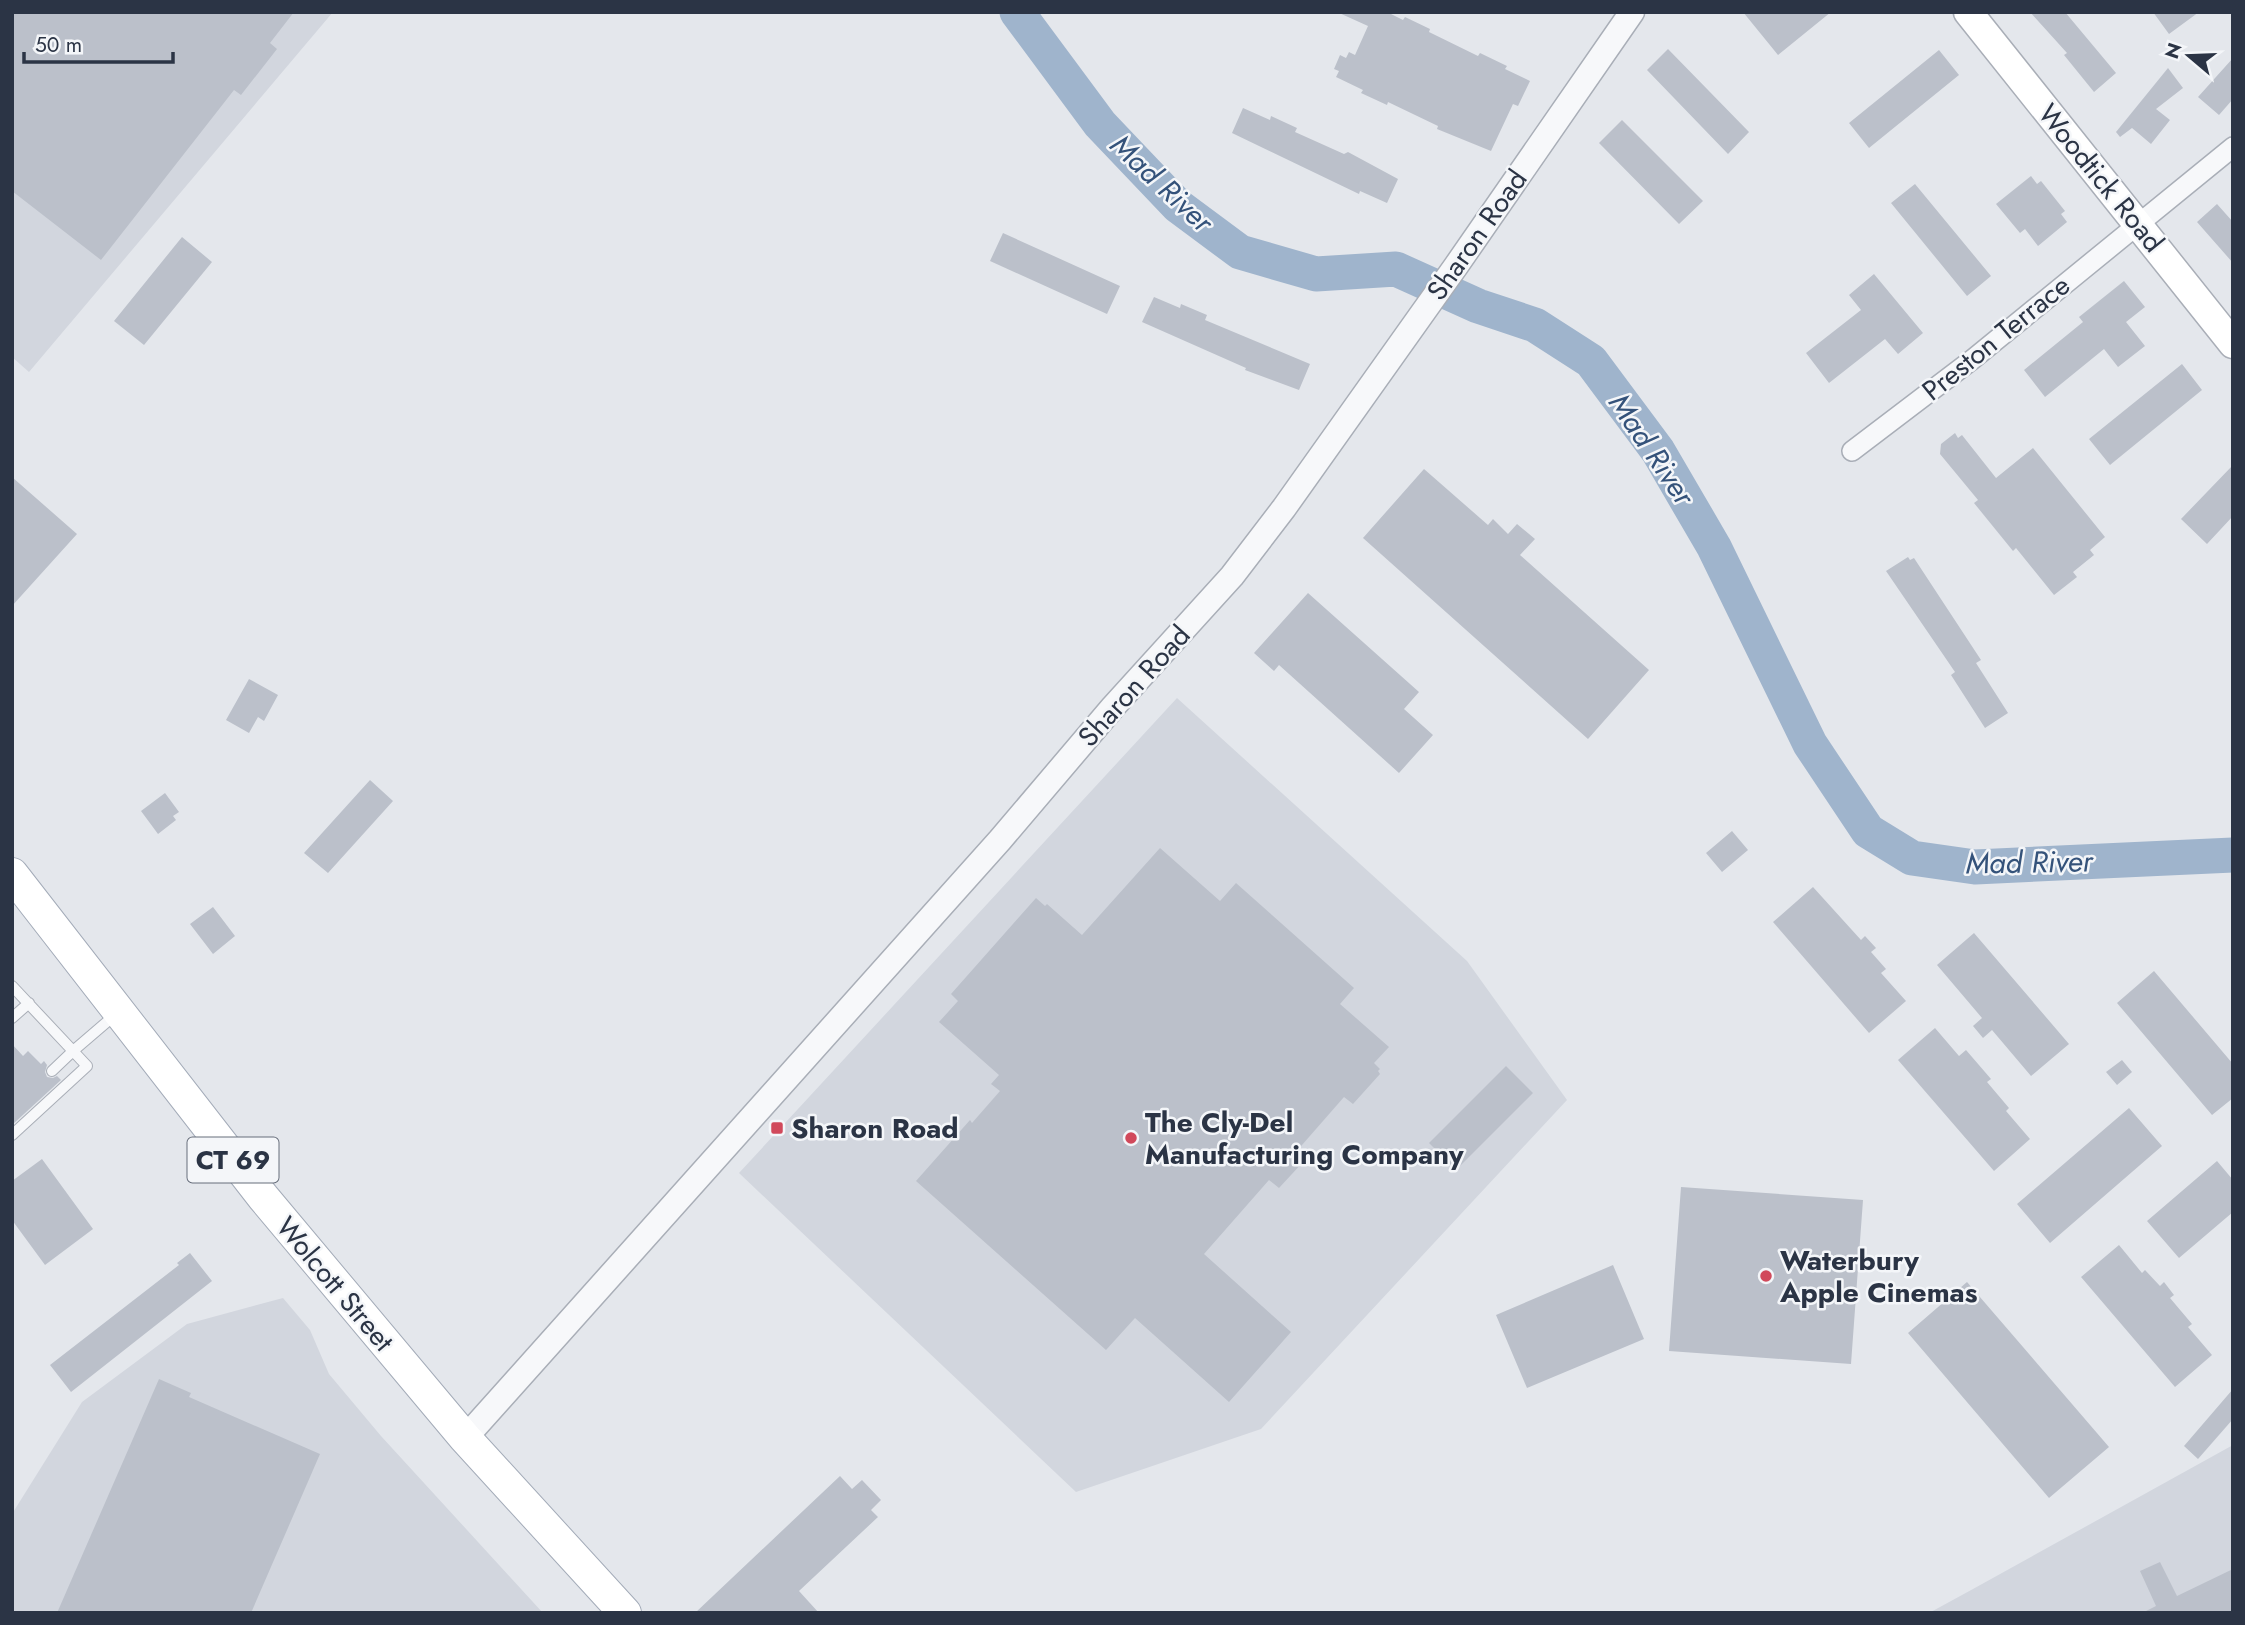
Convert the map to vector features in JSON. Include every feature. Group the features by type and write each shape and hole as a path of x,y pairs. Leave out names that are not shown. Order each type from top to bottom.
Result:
{"main road":[{"name":"Woodtick Road","path":"1968,12 2233,344"},
{"name":"Wolcott Street","path":"12,874 262,1197 465,1438 625,1613"}],"street":[{"name":"Sharon Road","path":"465,1438 1233,576 1456,267 1632,12"},
{"name":"Preston Terrace","path":"1852,451 1965,365 2233,147"}],"lane":[{"path":"12,986 87,1066 12,1135"},
{"path":"12,1018 29,1003"},
{"path":"52,1070 118,1012"}],"shaded area":[{"path":"12,12 333,12 29,372 12,357"},
{"path":"1177,698 1467,961 1567,1100 1261,1429 1076,1492 739,1173"},
{"path":"283,1298 310,1330 329,1374 381,1436 543,1613 12,1613 12,1514 82,1402 187,1324"},
{"path":"2233,1445 2233,1613 1929,1613 1973,1589"}],"building":[{"path":"12,12 294,12 270,43 277,49 241,95 234,90 101,260 12,191"},
{"path":"1337,12 1387,12 1403,20 1405,17 1478,56 1480,53 1507,66 1505,69 1530,81 1518,106 1513,104 1491,151 1437,129 1438,126 1388,102 1387,105 1361,93 1363,90 1336,77 1339,71 1334,69 1340,55 1346,58 1349,52 1355,55 1368,26"},
{"path":"1743,12 1831,12 1778,55"},
{"path":"2030,12 2065,12 2116,73 2094,92 2064,55 2067,53"},
{"path":"2153,12 2199,12 2169,34"},
{"path":"1668,49 1749,132 1728,154 1647,70"},
{"path":"1939,50 1959,75 1869,148 1849,123"},
{"path":"2233,58 2233,99 2219,115 2198,97"},
{"path":"2168,68 2183,88 2156,109 2170,120 2151,144 2132,128 2120,137 2116,132"},
{"path":"1243,108 1270,120 1271,116 1297,128 1295,132 1344,154 1348,152 1398,179 1387,203 1360,191 1359,194 1232,133"},
{"path":"1622,120 1703,201 1679,224 1599,143"},
{"path":"2031,176 2037,184 2041,181 2065,211 2061,214 2067,222 2038,246 2025,229 2020,233 1996,204"},
{"path":"1915,184 1991,276 1967,296 1891,203"},
{"path":"2217,204 2233,222 2233,263 2197,222"},
{"path":"1003,233 1120,286 1107,314 990,261"},
{"path":"182,237 212,262 144,345 114,321"},
{"path":"1874,274 1923,333 1898,354 1885,339 1829,383 1806,353 1861,310 1849,295"},
{"path":"2124,281 2145,307 2126,322 2145,346 2118,367 2104,349 2045,397 2024,370 2083,322 2079,317"},
{"path":"1154,297 1207,315 1205,320 1310,364 1299,390 1245,370 1246,368 1142,322"},
{"path":"2182,364 2202,390 2110,465 2089,439"},
{"path":"1955,433 1958,438 1962,435 1996,478 2033,448 2105,537 2090,550 2094,555 2073,572 2077,577 2054,595 2016,548 2013,551 1974,503 1978,500 1940,454 1941,444"},
{"path":"2233,465 2233,516 2207,544 2181,519"},
{"path":"1424,469 1488,525 1493,519 1508,534 1517,524 1535,539 1520,555 1649,670 1588,739 1363,538"},
{"path":"12,477 77,534 12,606"},
{"path":"1908,557 1910,560 1914,558 1981,660 1976,663 2008,713 1985,728 1951,675 1955,672 1886,571"},
{"path":"1308,593 1419,692 1404,709 1433,735 1399,773 1279,665 1274,671 1254,653"},
{"path":"249,679 278,695 264,721 258,717 249,733 226,720"},
{"path":"370,780 393,801 328,873 304,853"},
{"path":"165,793 179,812 173,816 176,820 158,834 141,811"},
{"path":"1732,831 1748,850 1722,872 1706,853"},
{"name":"The Cly-Del Manufacturing Company","path":"1160,848 1220,901 1236,883 1354,988 1340,1004 1389,1047 1374,1063 1380,1069 1380,1074 1353,1104 1344,1097 1295,1153 1304,1161 1279,1188 1269,1180 1204,1254 1291,1332 1229,1402 1135,1318 1106,1350 916,1181 970,1120 972,1123 1000,1091 991,1084 999,1075 939,1022 958,1001 951,994 1036,898 1045,906 1047,904 1082,935"},
{"path":"1813,887 1861,940 1865,936 1876,948 1871,952 1886,969 1881,973 1906,1001 1869,1033 1773,922"},
{"path":"213,907 235,936 213,954 190,924"},
{"path":"1974,933 2069,1044 2031,1076 1992,1030 1983,1038 1973,1026 1982,1018 1937,965"},
{"path":"2154,971 2233,1064 2233,1098 2212,1115 2117,1003"},
{"path":"1935,1028 1959,1056 1966,1050 1991,1079 1987,1082 2009,1108 2006,1111 2030,1139 1994,1171 1898,1060"},
{"path":"12,1044 23,1056 28,1051 41,1064 44,1061 47,1065 47,1077 57,1076 61,1080 12,1125"},
{"path":"2122,1060 2132,1072 2117,1085 2106,1072"},
{"path":"1506,1066 1533,1093 1456,1170 1429,1143"},
{"path":"2129,1108 2162,1146 2050,1243 2017,1204"},
{"path":"42,1159 93,1229 45,1265 12,1220 12,1181"},
{"path":"2217,1161 2233,1180 2233,1212 2179,1258 2147,1221"},
{"name":"Waterbury Apple Cinemas","path":"1681,1187 1863,1200 1851,1364 1669,1351"},
{"path":"2119,1245 2142,1273 2145,1270 2160,1286 2164,1282 2174,1295 2170,1298 2192,1324 2188,1327 2212,1355 2175,1387 2081,1277"},
{"path":"190,1253 212,1281 71,1392 50,1365 179,1265 177,1263"},
{"path":"1613,1265 1644,1339 1527,1388 1496,1315"},
{"path":"1967,1282 2109,1447 2049,1498 1908,1333"},
{"path":"159,1379 191,1393 189,1397 320,1454 251,1613 57,1613"},
{"path":"2233,1389 2233,1419 2198,1459 2184,1446"},
{"path":"840,1476 852,1489 862,1480 881,1500 871,1510 878,1517 799,1591 819,1613 695,1613"},
{"path":"2160,1562 2177,1596 2233,1569 2233,1613 2142,1613 2156,1606 2140,1571"}],"waterway":[{"name":"Mad River","path":"1017,12 1100,124 1178,206 1240,252 1316,274 1396,269 1478,306 1535,325 1591,361 1658,451 1714,547 1810,744 1868,831 1912,858 1975,867 2233,855"}],"place":[{"name":"Sharon Road","path":"777,1128"},
{"name":"The Cly-Del Manufacturing Company","path":"1131,1138"},
{"name":"Waterbury Apple Cinemas","path":"1766,1276"}]}
